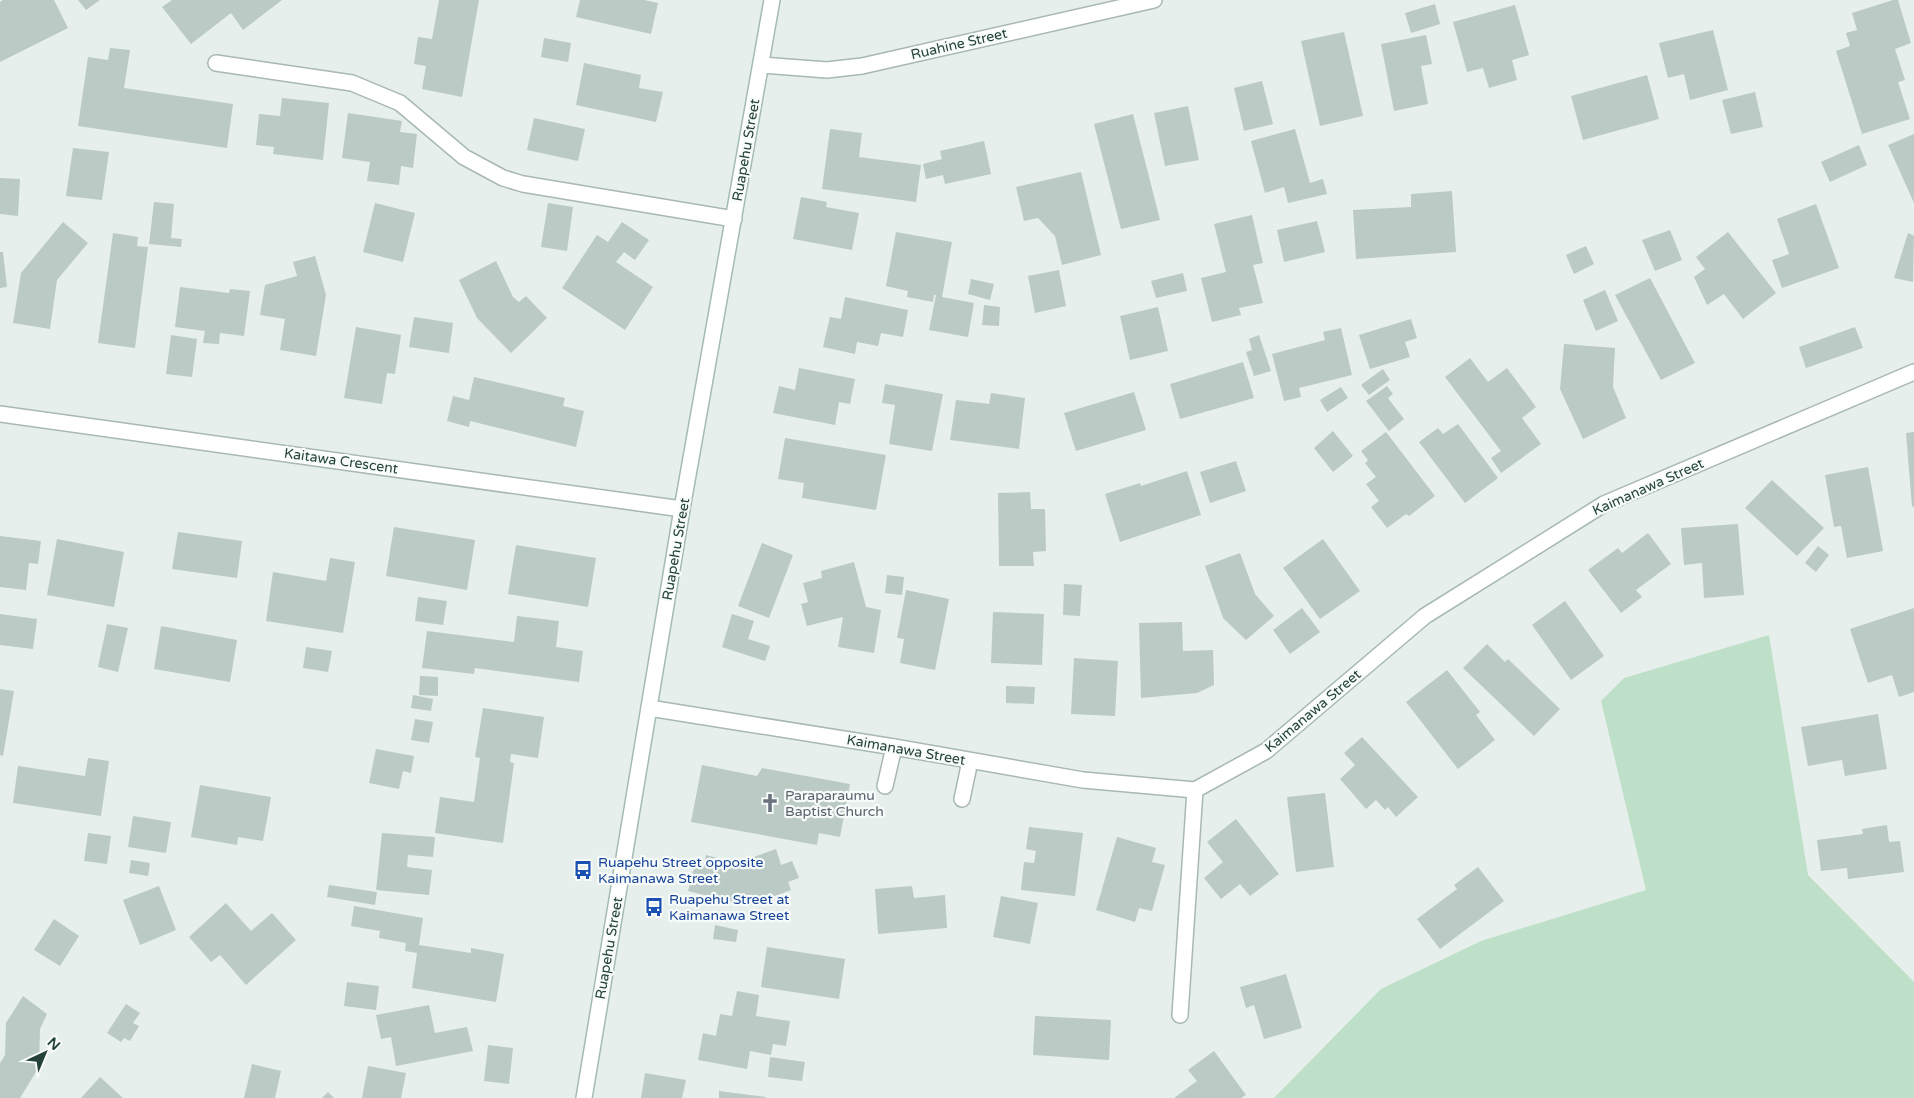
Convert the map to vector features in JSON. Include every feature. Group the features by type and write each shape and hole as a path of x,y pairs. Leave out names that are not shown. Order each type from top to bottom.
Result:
{"street":[{"name":"Ruapehu Street","path":"584,1098 682,509 772,0"},
{"name":"Ruahine Street","path":"761,65 828,70 862,66 1154,0"},
{"path":"216,63 352,83 400,103 464,157 503,178 523,184 734,218"},
{"name":"Kaimanawa Street","path":"649,708 894,747 1082,780 1195,790 1266,751 1425,616 1604,504 1914,372"},
{"name":"Kaitawa Crescent","path":"0,414 682,509"},
{"path":"885,786 894,747"},
{"path":"962,799 970,761"},
{"path":"1180,1014 1195,790"}],"green space":[{"path":"1769,635 1808,875 1914,982 1914,1098 1274,1098 1381,989 1481,941 1646,890 1601,701 1624,678"}],"building":[{"path":"3,0 54,0 68,28 0,62 0,2"},
{"path":"78,0 100,0 86,10"},
{"path":"172,0 282,0 243,30 231,13 191,44 162,7"},
{"path":"439,0 479,0 462,97 422,89 426,66 414,64 418,37 432,39"},
{"path":"580,0 644,0 658,3 651,34 576,17"},
{"path":"1898,0 1911,43 1895,49 1905,80 1898,82 1910,119 1862,134 1836,51 1850,46 1846,33 1857,30 1852,13"},
{"path":"1435,4 1440,24 1411,33 1405,13"},
{"path":"1515,5 1529,55 1512,60 1517,80 1489,88 1483,68 1467,72 1453,22"},
{"path":"1713,30 1728,90 1690,100 1684,74 1668,78 1659,43"},
{"path":"1344,32 1363,116 1320,126 1301,41"},
{"path":"1426,35 1432,64 1421,66 1428,104 1394,111 1381,44"},
{"path":"544,38 571,43 568,62 541,57"},
{"path":"110,48 130,50 124,88 233,104 227,148 78,126 88,57 108,60"},
{"path":"584,63 641,75 639,88 663,92 656,122 576,105"},
{"path":"1647,75 1659,119 1583,140 1571,96"},
{"path":"1262,81 1273,124 1244,131 1234,88"},
{"path":"1755,92 1763,127 1731,134 1722,100"},
{"path":"282,98 329,103 323,160 273,154 274,147 256,145 259,114 280,116"},
{"path":"1188,106 1199,160 1165,166 1154,113"},
{"path":"348,113 402,121 400,132 417,134 413,168 401,166 399,185 367,181 370,162 342,158"},
{"path":"1133,114 1160,220 1121,229 1094,124"},
{"path":"534,118 585,129 578,161 527,150"},
{"path":"830,129 862,133 859,157 921,165 916,202 822,189"},
{"path":"1295,129 1310,183 1323,179 1327,194 1288,203 1284,187 1265,193 1251,141"},
{"path":"1914,134 1914,203 1888,145"},
{"path":"984,141 991,174 945,184 943,175 926,179 923,164 942,159 940,151"},
{"path":"1859,145 1867,165 1830,182 1821,162"},
{"path":"73,148 109,152 102,200 66,196"},
{"path":"1081,172 1101,255 1062,265 1055,236 1038,218 1024,221 1016,187"},
{"path":"0,178 20,179 18,216 0,214"},
{"path":"1452,191 1456,252 1356,259 1353,210 1411,207 1411,194"},
{"path":"801,197 827,202 826,207 859,213 852,250 793,239"},
{"path":"154,202 174,204 171,238 182,239 181,247 149,244"},
{"path":"375,203 415,213 403,262 363,252"},
{"path":"548,203 573,207 567,251 541,247"},
{"path":"1816,204 1839,268 1782,288 1772,260 1789,254 1777,219"},
{"path":"1252,215 1263,263 1253,265 1263,303 1239,308 1241,315 1212,322 1201,278 1226,272 1214,224"},
{"path":"1317,221 1325,252 1284,262 1277,230"},
{"path":"63,222 88,243 57,280 50,329 13,323 21,273"},
{"path":"622,222 649,240 635,260 624,252 616,262 653,287 625,330 562,288 597,235 608,242"},
{"path":"1670,230 1682,260 1655,271 1642,240"},
{"path":"896,232 952,242 942,297 974,303 968,337 929,330 936,295 934,295 933,302 907,297 908,291 886,286"},
{"path":"1728,232 1776,293 1743,319 1724,294 1707,305 1694,277 1705,269 1696,257"},
{"path":"113,233 138,237 137,246 148,247 135,348 98,343"},
{"path":"1908,233 1914,236 1913,282 1894,278"},
{"path":"1586,246 1594,264 1574,274 1566,255"},
{"path":"0,252 3,252 7,287 0,288"},
{"path":"315,256 326,295 316,356 280,350 285,319 260,315 265,285 297,276 293,262"},
{"path":"496,261 513,297 519,302 526,296 547,318 511,353 477,318 459,280"},
{"path":"1059,270 1066,306 1035,313 1028,276"},
{"path":"1183,273 1187,291 1156,298 1151,281"},
{"path":"1650,278 1695,363 1661,380 1615,295"},
{"path":"971,279 994,284 990,300 968,294"},
{"path":"180,287 229,293 230,289 250,291 244,336 220,333 219,344 203,343 205,331 175,327"},
{"path":"1605,290 1618,321 1596,331 1583,300"},
{"path":"845,297 908,310 903,337 881,333 878,346 857,342 855,354 823,347 830,317 841,319"},
{"path":"984,305 1000,307 999,326 982,325"},
{"path":"1158,307 1168,351 1130,360 1120,316"},
{"path":"414,317 453,323 449,353 409,347"},
{"path":"1411,319 1417,338 1405,342 1410,357 1370,369 1359,335"},
{"path":"356,327 401,335 395,374 387,373 382,404 344,398"},
{"path":"1855,327 1863,348 1806,368 1799,347"},
{"path":"1341,328 1352,375 1299,388 1301,397 1284,401 1272,354 1325,340 1323,332"},
{"path":"171,335 197,339 192,377 166,374"},
{"path":"1259,335 1271,371 1254,376 1246,352 1252,350 1249,339"},
{"path":"1564,344 1615,348 1613,387 1626,418 1583,439 1560,389"},
{"path":"1470,358 1488,382 1507,368 1536,407 1522,418 1541,444 1501,473 1491,458 1501,451 1445,377"},
{"path":"1243,362 1254,398 1180,419 1170,384"},
{"path":"799,368 855,379 850,404 839,402 835,425 773,413 779,386 795,390"},
{"path":"1383,369 1390,380 1369,395 1361,385"},
{"path":"474,377 565,398 563,406 584,411 576,447 470,421 469,427 447,421 453,396 469,400"},
{"path":"885,384 943,394 932,451 889,444 895,405 882,403"},
{"path":"1387,386 1393,394 1388,398 1404,419 1389,431 1366,401"},
{"path":"1341,387 1348,398 1327,412 1320,400"},
{"path":"1134,392 1146,430 1076,451 1064,413"},
{"path":"991,393 1025,398 1019,449 950,440 956,400 989,404"},
{"path":"1458,424 1498,478 1465,503 1419,442 1438,428 1443,434"},
{"path":"1333,431 1353,456 1333,472 1314,448"},
{"path":"1386,432 1435,496 1409,516 1406,514 1387,528 1371,507 1379,501 1366,484 1376,477 1365,463 1368,460 1361,451"},
{"path":"1914,432 1914,506 1912,507 1906,433"},
{"path":"785,438 886,455 876,510 802,498 804,483 778,479"},
{"path":"1236,461 1246,491 1210,503 1200,472"},
{"path":"1868,467 1883,551 1847,558 1841,526 1834,527 1825,475"},
{"path":"1187,471 1201,515 1120,542 1105,494 1140,483 1141,486"},
{"path":"1772,480 1824,528 1797,556 1745,508"},
{"path":"1030,492 1031,509 1045,509 1046,551 1033,552 1034,566 999,566 998,493"},
{"path":"1738,524 1744,595 1704,598 1702,563 1684,565 1681,528"},
{"path":"394,527 475,540 467,590 386,576"},
{"path":"178,532 242,541 237,578 172,569"},
{"path":"1648,533 1671,564 1636,590 1642,597 1621,613 1588,570 1618,548 1622,553"},
{"path":"0,536 41,541 38,564 29,563 26,590 0,587"},
{"path":"57,539 124,552 114,607 47,595"},
{"path":"1323,539 1360,591 1320,619 1283,568"},
{"path":"762,543 793,555 769,618 738,606"},
{"path":"516,545 596,558 588,607 508,594"},
{"path":"1818,546 1829,555 1816,572 1805,563"},
{"path":"1240,553 1255,594 1274,616 1246,640 1223,618 1205,566"},
{"path":"330,558 355,562 343,633 266,621 273,572 326,581"},
{"path":"854,562 866,607 881,610 874,653 838,647 843,617 807,626 801,604 808,602 803,583 822,578 821,571"},
{"path":"887,575 904,577 902,595 885,593"},
{"path":"1064,584 1082,585 1080,616 1063,615"},
{"path":"906,590 949,599 935,670 900,663 904,639 897,638"},
{"path":"418,597 447,601 443,625 415,621"},
{"path":"1565,601 1604,656 1571,680 1532,625"},
{"path":"1302,608 1320,632 1290,654 1273,630"},
{"path":"1914,608 1914,692 1899,697 1892,675 1868,683 1850,629"},
{"path":"993,612 1044,614 1042,665 991,663"},
{"path":"0,614 37,619 33,649 0,645"},
{"path":"732,614 754,621 748,639 770,646 765,661 722,647"},
{"path":"517,616 559,621 556,647 583,651 579,682 475,668 474,674 422,668 427,631 514,642"},
{"path":"1182,622 1183,651 1213,650 1214,685 1197,693 1141,698 1139,623"},
{"path":"107,624 128,628 118,672 98,667"},
{"path":"161,626 237,640 230,682 154,669"},
{"path":"1487,644 1505,662 1508,659 1560,709 1534,736 1463,668"},
{"path":"306,647 332,651 328,672 303,668"},
{"path":"1074,658 1118,661 1115,716 1071,714"},
{"path":"1447,670 1480,712 1476,715 1495,740 1458,769 1406,702"},
{"path":"420,676 438,677 438,696 419,695"},
{"path":"1006,686 1035,687 1034,704 1006,703"},
{"path":"0,689 14,691 3,756 0,755"},
{"path":"413,695 433,699 431,711 411,708"},
{"path":"483,708 544,717 538,758 511,754 510,762 514,763 503,843 435,833 440,797 474,802 480,758 475,757"},
{"path":"1878,714 1887,769 1845,776 1842,760 1808,766 1801,727"},
{"path":"415,719 433,722 429,743 411,740"},
{"path":"1362,737 1418,797 1396,817 1388,807 1385,810 1376,800 1366,809 1340,779 1355,765 1344,753"},
{"path":"376,749 414,756 411,773 403,771 399,789 369,783"},
{"path":"88,758 109,761 101,816 13,803 18,766 85,776"},
{"name":"Paraparaumu Baptist Church","path":"702,765 757,776 762,768 850,784 840,837 819,833 817,845 691,822"},
{"path":"200,785 271,797 263,841 238,837 237,845 191,837"},
{"path":"1325,793 1334,867 1296,872 1287,797"},
{"path":"133,816 171,822 166,853 128,847"},
{"path":"1236,819 1279,874 1250,896 1240,884 1221,899 1204,878 1223,862 1207,842"},
{"path":"1887,825 1889,842 1900,841 1904,872 1848,879 1847,868 1821,871 1817,840 1863,834 1862,829"},
{"path":"1029,827 1083,833 1075,896 1021,890 1024,862 1034,863 1036,851 1026,849"},
{"path":"88,833 111,836 107,864 84,861"},
{"path":"382,833 435,837 433,857 408,855 407,867 432,870 429,895 376,890"},
{"path":"1117,837 1156,848 1152,862 1165,865 1152,911 1139,908 1135,922 1096,910"},
{"path":"776,849 781,865 792,861 799,878 788,882 791,890 748,906 688,891 695,864 704,866 706,855 737,863"},
{"path":"131,860 150,863 148,876 129,873"},
{"path":"1478,867 1504,901 1440,949 1417,919 1457,889 1454,885"},
{"path":"329,885 377,892 375,905 327,897"},
{"path":"159,886 176,930 140,945 123,900"},
{"path":"912,886 914,898 945,895 947,928 878,934 875,889"},
{"path":"1001,896 1038,903 1030,944 993,937"},
{"path":"226,903 251,931 272,913 296,940 246,985 220,955 211,962 189,937"},
{"path":"354,906 423,918 419,945 471,953 471,948 504,954 496,1002 412,988 417,953 405,951 406,943 379,938 380,931 351,926"},
{"path":"54,919 79,936 60,966 34,950"},
{"path":"715,925 738,930 736,942 713,939"},
{"path":"767,947 845,959 839,999 761,987"},
{"path":"1286,974 1302,1028 1264,1039 1254,1005 1246,1008 1240,987"},
{"path":"347,982 379,986 376,1010 344,1006"},
{"path":"737,991 759,995 756,1016 790,1021 786,1046 773,1044 771,1055 750,1051 747,1069 698,1060 703,1033 716,1036 720,1014 732,1016"},
{"path":"23,996 47,1014 40,1029 39,1067 20,1098 0,1098 0,1063 5,1055 6,1023"},
{"path":"126,1004 140,1013 133,1023 139,1026 130,1041 124,1038 121,1042 107,1033"},
{"path":"429,1005 435,1033 467,1027 473,1051 396,1066 391,1037 381,1039 376,1015"},
{"path":"1035,1016 1111,1020 1109,1060 1033,1055"},
{"path":"488,1045 513,1048 509,1084 484,1081"},
{"path":"1214,1051 1246,1095 1241,1098 1174,1098 1197,1081 1188,1070"},
{"path":"770,1057 805,1062 802,1081 768,1077"},
{"path":"252,1064 281,1071 275,1098 244,1098"},
{"path":"368,1066 406,1073 401,1098 362,1098"},
{"path":"645,1073 686,1080 682,1098 641,1098"},
{"path":"100,1077 123,1098 81,1098"},
{"path":"719,1091 766,1097 766,1098 719,1098"},
{"path":"328,1092 334,1098 322,1098"}],"place":[{"name":"Paraparaumu Baptist Church","path":"770,803"},
{"name":"Ruapehu Street opposite Kaimanawa Street","path":"583,870"},
{"name":"Ruapehu Street at Kaimanawa Street","path":"654,907"}]}
